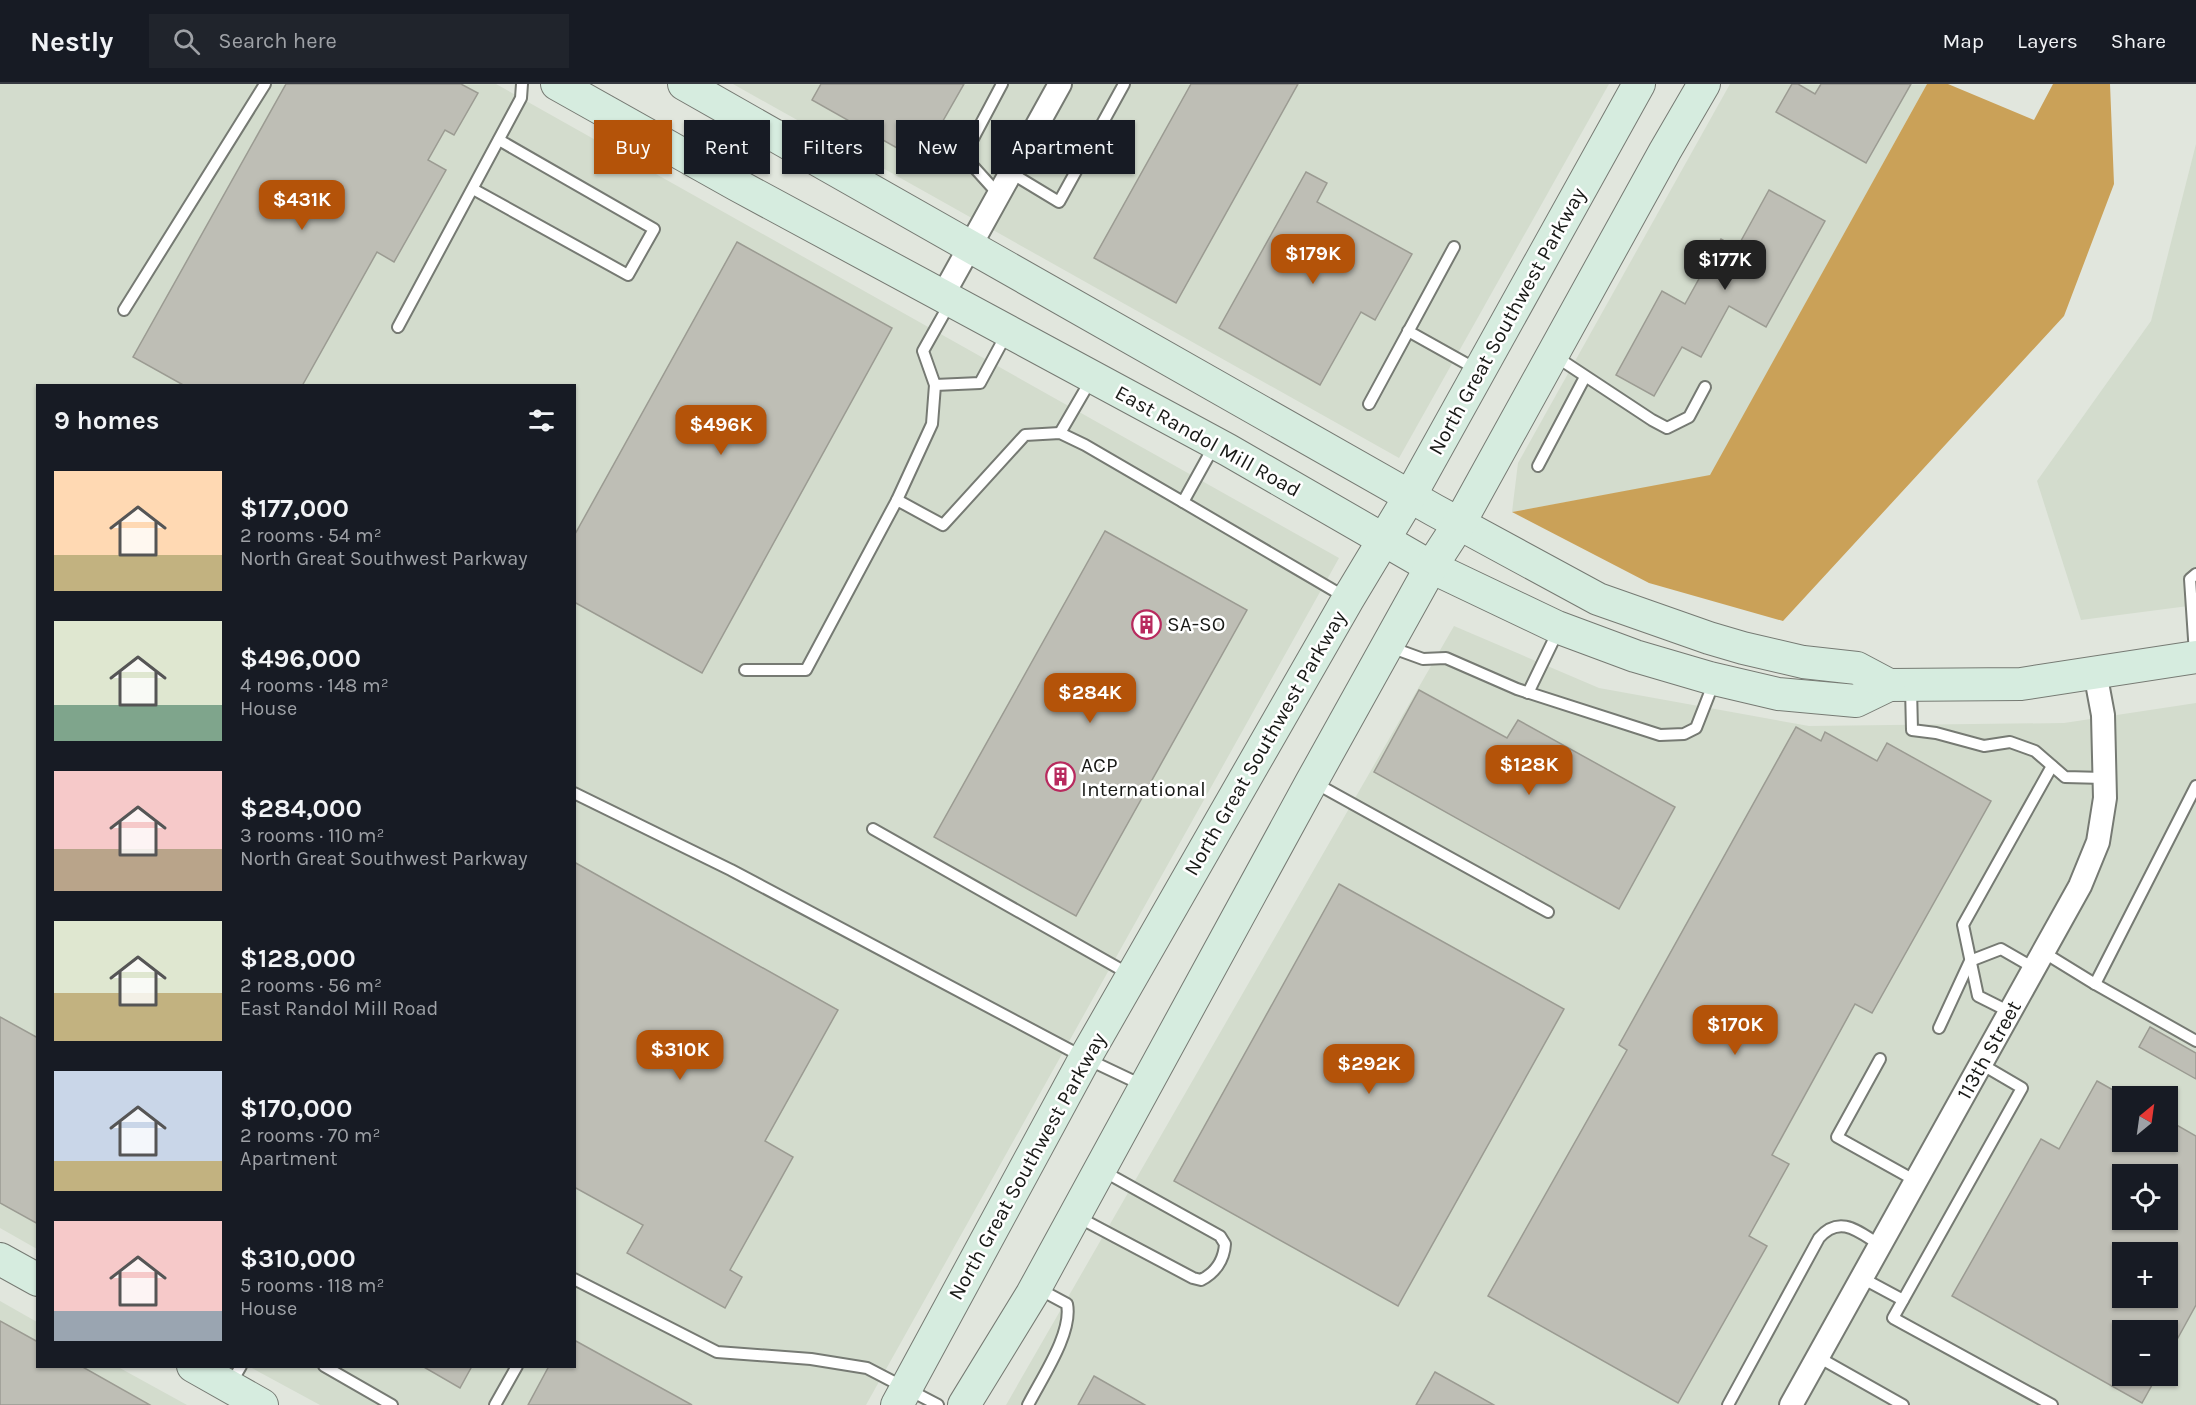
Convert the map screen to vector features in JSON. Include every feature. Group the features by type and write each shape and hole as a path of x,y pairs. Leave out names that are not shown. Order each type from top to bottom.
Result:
{"main road":[{"name":"East Randol Mill Road","path":"557,84 738,185 1215,443 1431,567 1559,628 1635,656 1778,694 1856,701 1900,685 2021,684 2196,657"},
{"name":"East Randol Mill Road","path":"684,84 1458,524 1598,598 1743,648 1803,662 1857,668 1900,685"},
{"name":"North Great Southwest Parkway","path":"902,1396 1085,1058 1348,599 1410,496 1639,84"},
{"path":"964,1405 1036,1287 1312,781 1704,84"},
{"path":"0,1259 36,1279"},
{"path":"201,1368 235,1377 261,1405"}],"street":[{"path":"1040,120 1060,84"},
{"path":"947,297 970,248 1010,174"},
{"name":"113th Street","path":"1791,1405 2080,886 2098,842 2105,798 2103,715 2095,672"}],"lane":[{"path":"124,310 265,84"},
{"path":"398,327 521,98 522,84"},
{"path":"999,195 972,165 968,150 1002,84"},
{"path":"1104,120 1124,84"},
{"path":"473,189 628,275 654,229 499,140"},
{"path":"1013,174 1059,202 1074,174"},
{"path":"1369,404 1454,247"},
{"path":"745,670 806,670 897,500 932,424 935,385 923,351 947,297"},
{"path":"935,385 980,383 1008,331"},
{"path":"1408,332 1479,371"},
{"path":"1552,355 1667,428 1689,417 1705,387"},
{"path":"1060,433 1092,377"},
{"path":"1538,466 1585,377"},
{"path":"897,500 943,525 1025,435 1060,433 1085,445 1348,599"},
{"path":"1183,502 1215,443"},
{"path":"2196,574 2190,579 2196,657"},
{"path":"1528,693 1559,628"},
{"path":"1387,646 1423,659 1446,658 1528,693 1660,735 1684,734 1696,728 1715,679"},
{"path":"1900,685 1912,730 1936,733 1984,746 2010,742 2035,752 2065,777 2104,778"},
{"path":"2010,1012 1978,996 1964,925 2052,766"},
{"path":"1312,781 1548,912"},
{"path":"2095,984 2196,786"},
{"path":"576,794 731,870 1085,1058 1145,1086"},
{"path":"873,829 1132,975"},
{"path":"1939,1028 1970,961 2001,949 2039,960 2095,984 2196,1041"},
{"path":"1881,1059 1837,1137 1916,1180"},
{"path":"1981,1064 2022,1088 1893,1318 2052,1405"},
{"path":"1075,1215 1193,1278 1201,1280 1214,1273 1224,1251 1225,1244 1220,1236 1100,1170"},
{"path":"1728,1405 1819,1238 1826,1231 1841,1226 1852,1227 1880,1245"},
{"path":"1862,1278 1903,1300"},
{"path":"576,1279 717,1352 811,1359 867,1368 902,1396 938,1405"},
{"path":"1028,1405 1063,1336 1068,1310 1067,1304 1036,1287"},
{"path":"1818,1357 1903,1405"},
{"path":"327,1368 392,1405"},
{"path":"495,1405 515,1368"}],"shaded area":[{"path":"0,84 496,84 594,139 594,174 656,174 1339,558 866,1405 320,1405 252,1368 576,1368 576,384 36,384 36,1248 0,1228"},
{"path":"733,84 1609,84 1399,458 884,169 884,120 797,120"},
{"path":"1730,84 1927,84 1710,476 1512,512 1518,463"},
{"path":"1927,84 1948,84 2034,120 2053,84 2110,84 2114,184 2064,316 1783,621 1649,583 1512,512 1710,475"},
{"path":"2196,144 2196,605 2081,620 2037,481 2151,321"},
{"path":"1454,626 1599,688 1809,726 2064,723 2196,703 2196,1405 1006,1405"},
{"path":"0,1301 36,1321 36,1368 120,1368 187,1405 0,1405"}],"building":[{"path":"286,84 461,84 478,93 454,135 445,130 428,160 446,170 394,262 377,252 303,384 181,384 133,357"},
{"path":"821,84 964,84 943,120 896,120 896,147 884,141 884,120 847,120 812,100"},
{"path":"1191,84 1298,84 1176,303 1094,258"},
{"path":"1792,84 1798,84 1815,94 1821,84 1911,84 1866,163 1776,112"},
{"path":"1306,172 1327,183 1317,202 1412,254 1375,320 1361,312 1320,385 1219,328"},
{"path":"1769,190 1825,221 1766,327 1729,306 1701,357 1682,347 1654,396 1616,375 1662,291 1685,304 1721,239 1737,248"},
{"path":"737,242 892,328 702,673 576,603 576,532"},
{"name":"ACP International","path":"1105,531 1247,610 1076,916 934,837"},
{"path":"1419,690 1507,738 1518,720 1675,807 1619,909 1374,772"},
{"path":"1796,727 1821,741 1825,732 1877,761 1887,743 1991,801 1872,1013 1855,1004 1772,1155 1789,1164 1749,1236 1767,1246 1678,1403 1488,1296 1627,1050 1619,1045"},
{"path":"576,863 838,1010 765,1141 793,1157 730,1270 742,1277 725,1308 627,1253 643,1225 576,1188"},
{"path":"1339,884 1564,1009 1398,1306 1174,1181"},
{"path":"0,1017 36,1037 36,1223 0,1203"},
{"path":"2150,1027 2196,1053 2196,1079 2139,1047"},
{"path":"2097,1081 2112,1089 2112,1152 2178,1152 2178,1126 2196,1136 2196,1305 2178,1338 2178,1320 2112,1320 2112,1386 2151,1386 2142,1403 1952,1296 2041,1139 2059,1149"},
{"path":"0,1321 36,1341 36,1368 85,1368 150,1405 0,1405"},
{"path":"576,1341 692,1405 528,1405 548,1368 576,1368"},
{"path":"425,1368 471,1368 460,1388"},
{"path":"1435,1372 1494,1405 1416,1405"},
{"path":"1094,1376 1145,1405 1078,1405"}],"place":[{"name":"SA-SO","path":"1146,624"},
{"name":"ACP International","path":"1060,777"}]}
